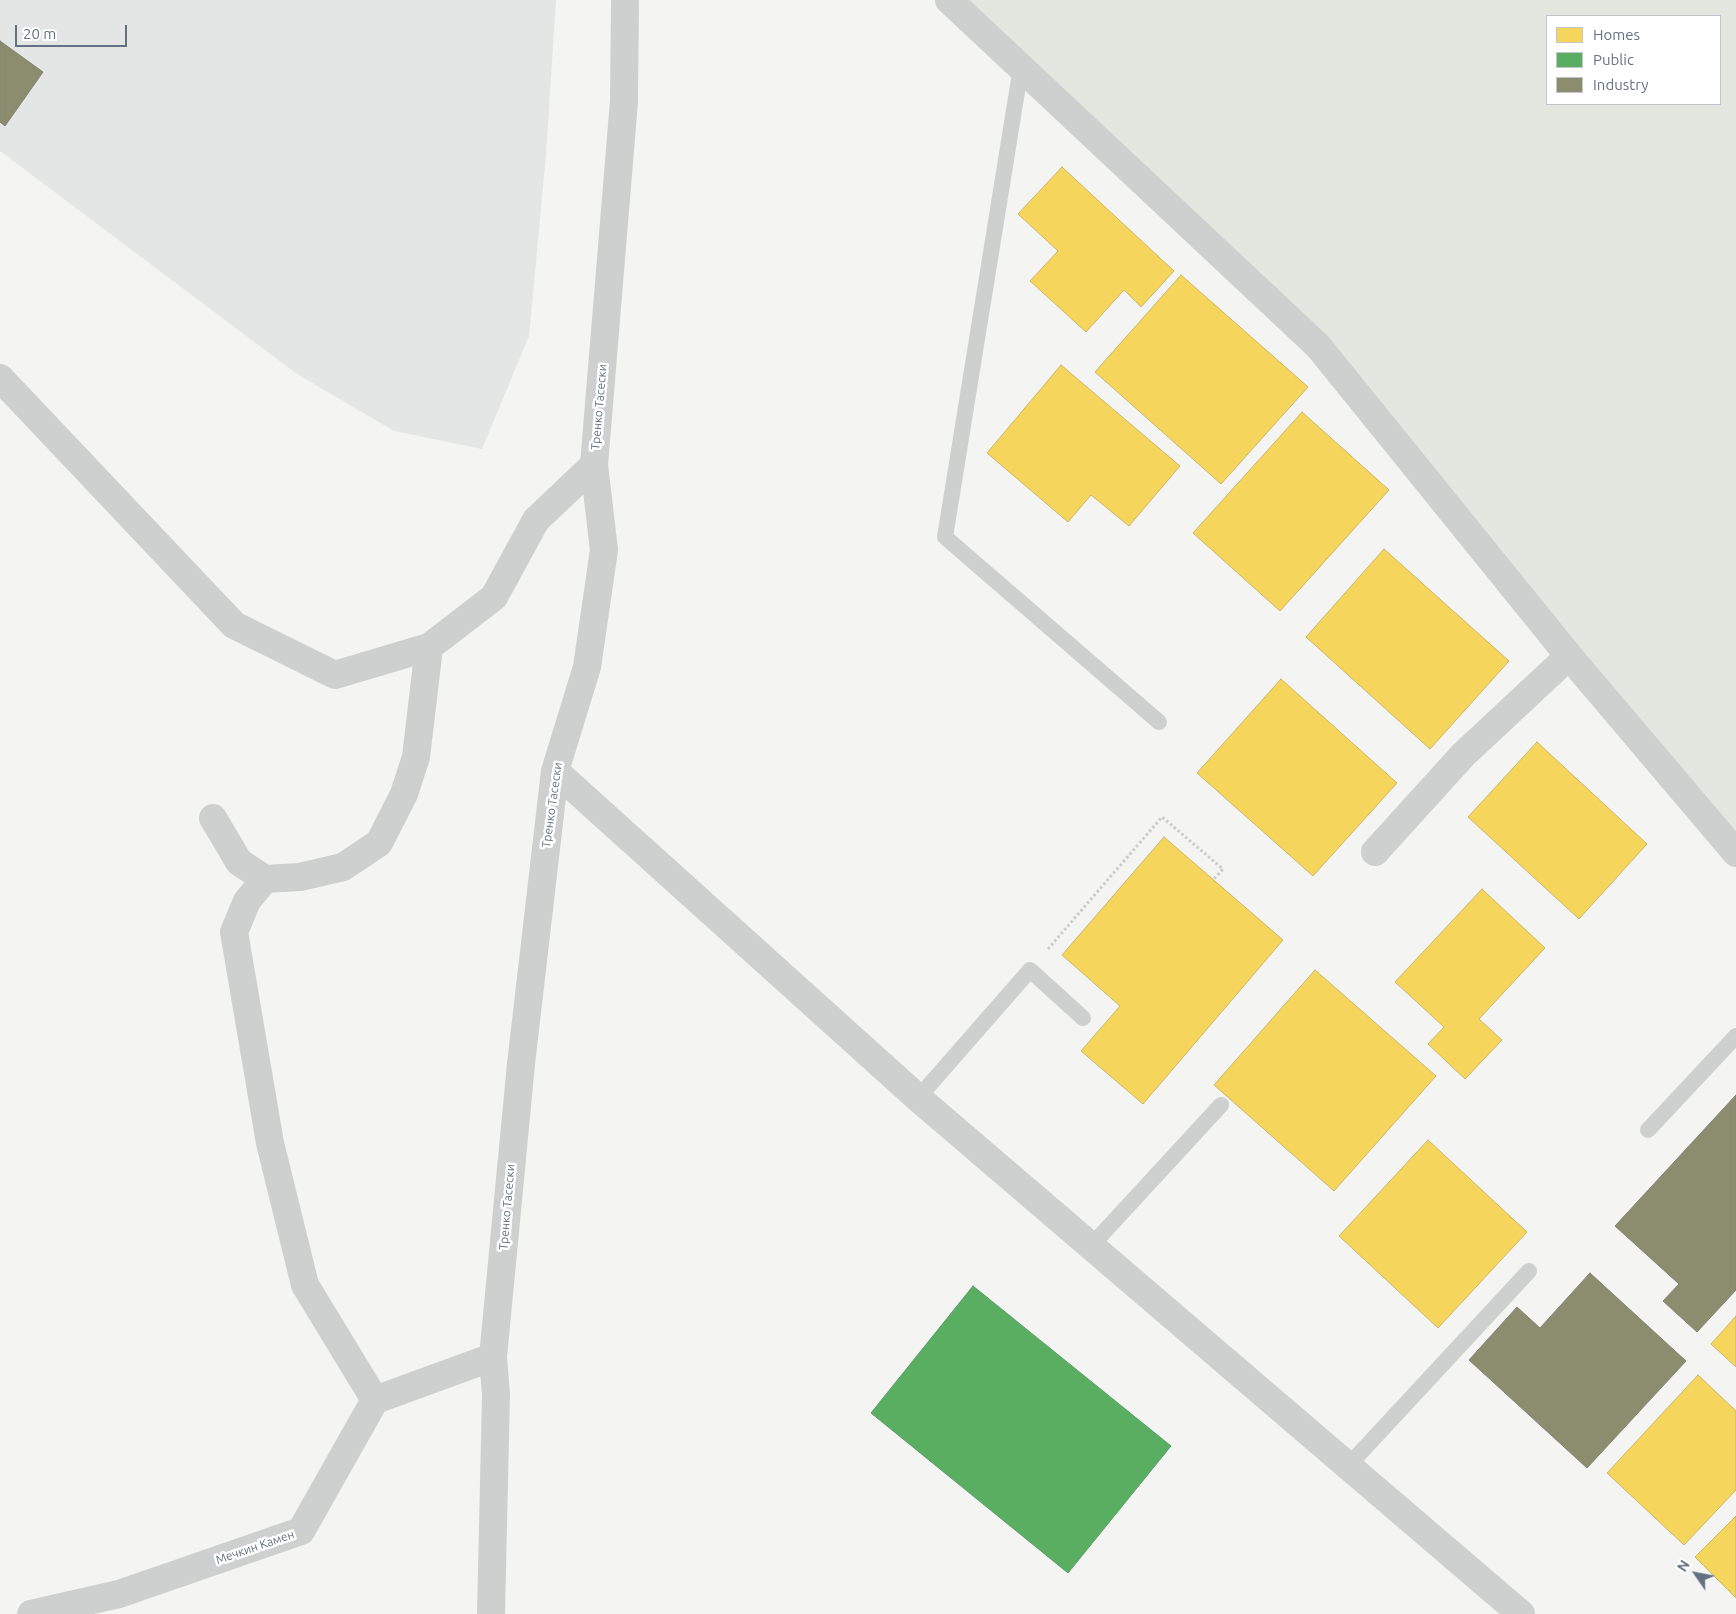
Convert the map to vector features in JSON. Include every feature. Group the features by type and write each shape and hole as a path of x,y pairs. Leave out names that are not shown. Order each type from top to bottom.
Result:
{"street":[{"name":"Тренко Тасески","path":"491,1614 496,1395 493,1357 521,1064 555,771 587,667 604,550 594,465 624,101 625,0"},
{"path":"950,0 1318,346 1569,656 1736,853"},
{"path":"0,378 234,625 334,674 429,647 494,597 536,520 594,465"},
{"path":"213,818 239,862 265,879 300,877 343,867 379,843 404,794 416,757 429,647"},
{"path":"1375,852 1463,755 1569,656"},
{"path":"555,771 918,1098 1521,1614"},
{"path":"265,879 246,900 234,932 270,1143 305,1285 375,1400 493,1357"},
{"name":"Мечкин Камен","path":"31,1614 119,1594 301,1531 375,1400"}],"lane":[{"path":"1021,67 945,537 1159,722"},
{"path":"918,1098 1030,970 1083,1018"},
{"path":"1648,1130 1736,1036"},
{"path":"1091,1246 1221,1105"},
{"path":"1348,1466 1529,1271"}],"path":[{"path":"1030,970 1162,817 1223,869 1213,880"}],"shaded area":[{"path":"0,0 556,0 546,155 529,336 482,449 394,431 297,374 0,151"},
{"path":"945,0 1736,0 1736,853 1318,346"}],"building: Homes":[{"path":"1062,167 1174,271 1141,307 1124,290 1086,332 1030,281 1058,251 1018,214"},
{"path":"1181,275 1308,387 1221,484 1095,372"},
{"path":"1061,365 1180,466 1129,526 1091,495 1068,522 987,453"},
{"path":"1302,412 1389,490 1280,611 1193,533"},
{"path":"1384,549 1509,661 1430,749 1306,637"},
{"path":"1281,679 1397,783 1313,876 1197,773"},
{"path":"1537,742 1647,844 1579,919 1468,817"},
{"path":"1164,837 1283,940 1143,1104 1081,1051 1120,1006 1062,955"},
{"path":"1482,889 1545,948 1479,1019 1502,1040 1465,1079 1428,1044 1444,1027 1395,982"},
{"path":"1315,970 1436,1076 1334,1191 1214,1085"},
{"path":"1428,1140 1527,1232 1438,1328 1339,1236"},
{"path":"1736,1316 1736,1367 1711,1344"},
{"path":"1698,1375 1736,1411 1736,1490 1684,1545 1607,1473"},
{"path":"1736,1516 1736,1598 1695,1557"}],"building: Public":[{"path":"973,1286 1171,1446 1068,1573 871,1413"}],"building: Industry":[{"path":"0,41 43,72 5,126 0,122"},
{"path":"1736,1095 1736,1290 1697,1332 1663,1301 1679,1284 1615,1226"},
{"path":"1590,1273 1686,1361 1587,1468 1469,1360 1517,1307 1540,1328"}]}
